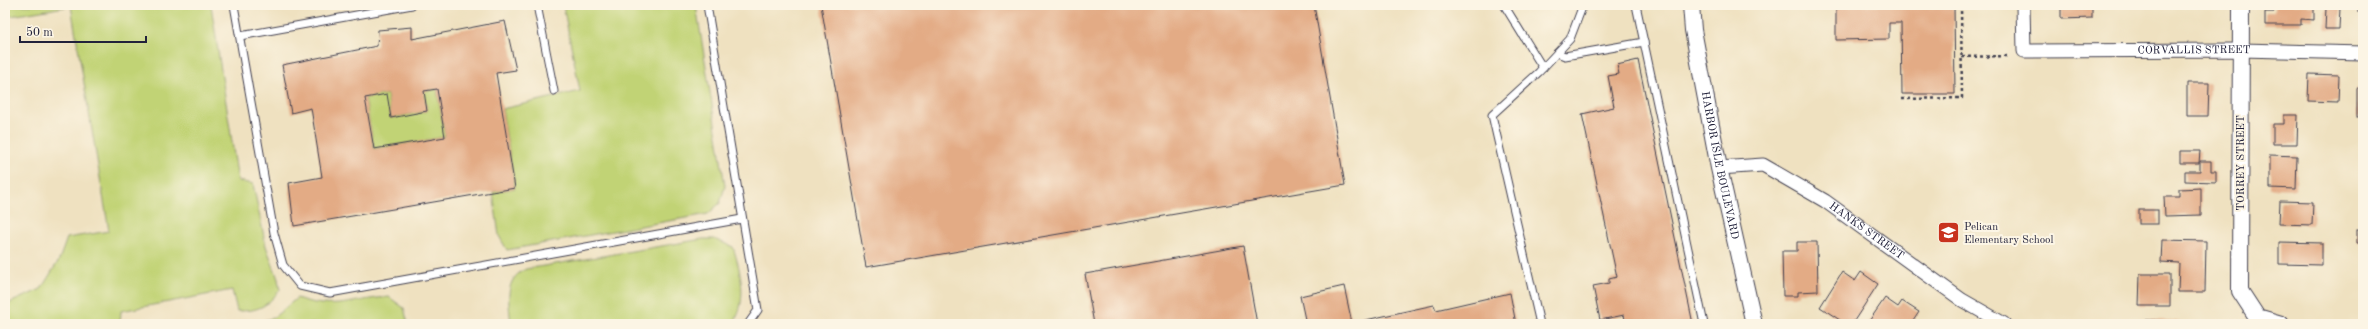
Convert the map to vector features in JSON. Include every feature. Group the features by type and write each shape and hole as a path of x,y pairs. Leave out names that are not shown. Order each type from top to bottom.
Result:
{"street":[{"name":"HARBOR ISLE BOULEVARD","path":"1691,5 1693,30 1720,168 1754,324"},
{"name":"CORVALLIS STREET","path":"2023,5 2024,51 2241,50 2363,53"},
{"name":"TORREY STREET","path":"2241,5 2240,291 2256,317 2281,324"},
{"name":"HANKS STREET","path":"1720,168 1763,165 1825,201 1962,300 2004,324"}],"lane":[{"path":"234,5 274,233 283,264 300,286 330,293 742,219"},
{"path":"240,36 412,5"},
{"path":"537,5 554,91"},
{"path":"707,5 758,310 748,324"},
{"path":"1504,5 1543,68"},
{"path":"1540,324 1492,115 1543,68 1570,39 1583,5"},
{"path":"1636,5 1704,324"},
{"path":"1557,53 1565,56 1644,42"}],"path":[{"path":"1902,99 1962,98 1962,5"},
{"path":"1962,57 2009,56"}],"green space":[{"path":"5,5 211,5 238,181 253,184 266,246 278,279 280,290 266,304 257,309 237,311 232,290 121,311 120,324 5,324 5,305 41,289 59,260 67,238 109,231 71,6 5,17"},
{"path":"563,5 696,5 725,186 720,203 708,214 507,250 499,236 493,192 515,188 502,109 580,91"},
{"path":"437,89 445,137 374,149 365,98 387,94 391,118 427,111 424,91"},
{"path":"703,239 714,239 733,247 742,286 742,296 738,315 733,324 511,324 509,292 514,279 519,273 526,269"},
{"path":"389,297 404,308 408,324 251,324 273,318 297,298 322,304 343,304"}],"building":[{"path":"821,5 1314,5 1345,185 866,267"},
{"path":"1954,5 1955,94 1902,94 1901,23 1889,23 1889,39 1836,40 1836,6"},
{"path":"2061,5 2092,5 2092,18 2061,19"},
{"path":"2274,5 2314,5 2314,20 2301,19 2301,25 2265,25 2265,12 2274,12"},
{"path":"2358,5 2363,5 2363,12 2358,12"},
{"path":"2326,8 2340,8 2339,29 2325,29"},
{"path":"505,21 516,70 496,73 515,188 294,226 289,183 322,177 311,108 291,113 282,65 377,46 378,30 412,27 412,39","holes":["437,89 445,137 374,149 365,98 387,94 391,118 427,111 424,91"]},
{"path":"1638,60 1693,324 1626,324 1624,315 1600,320 1593,286 1609,283 1609,279 1617,277 1582,114 1614,107 1608,76 1619,74 1617,65"},
{"path":"2309,74 2339,75 2338,102 2308,101"},
{"path":"2187,83 2209,83 2208,116 2187,116"},
{"path":"2357,88 2363,88 2363,117 2357,117"},
{"path":"2284,115 2298,115 2297,144 2273,144 2273,124 2284,124"},
{"path":"2180,151 2200,151 2199,163 2180,163"},
{"path":"2270,155 2297,156 2296,189 2270,188"},
{"path":"2200,161 2211,161 2211,171 2216,171 2216,182 2185,181 2185,171 2200,171"},
{"path":"2201,188 2201,215 2165,216 2164,197 2179,197 2179,189"},
{"path":"2280,201 2313,202 2312,225 2279,224"},
{"path":"2139,210 2158,210 2158,224 2139,224"},
{"path":"2357,230 2363,230 2363,243 2357,243"},
{"path":"2162,240 2206,241 2205,292 2178,292 2179,263 2161,262"},
{"path":"1797,242 1817,242 1818,291 1798,292 1798,296 1783,296 1782,251 1797,251"},
{"path":"2279,242 2322,243 2322,265 2279,264"},
{"path":"1243,246 1257,324 1094,324 1085,274"},
{"path":"1842,272 1855,281 1861,272 1878,284 1852,324 1846,324 1820,307"},
{"path":"2140,274 2170,274 2170,306 2139,306"},
{"path":"1344,286 1352,323 1434,305 1436,310 1510,293 1516,324 1306,324 1300,296"},
{"path":"1885,298 1898,307 1902,301 1919,312 1911,324 1867,324"},
{"path":"2146,320 2180,321 2180,324 2146,324"}],"place":[{"name":"Pelican Elementary School","path":"1949,233"}]}
